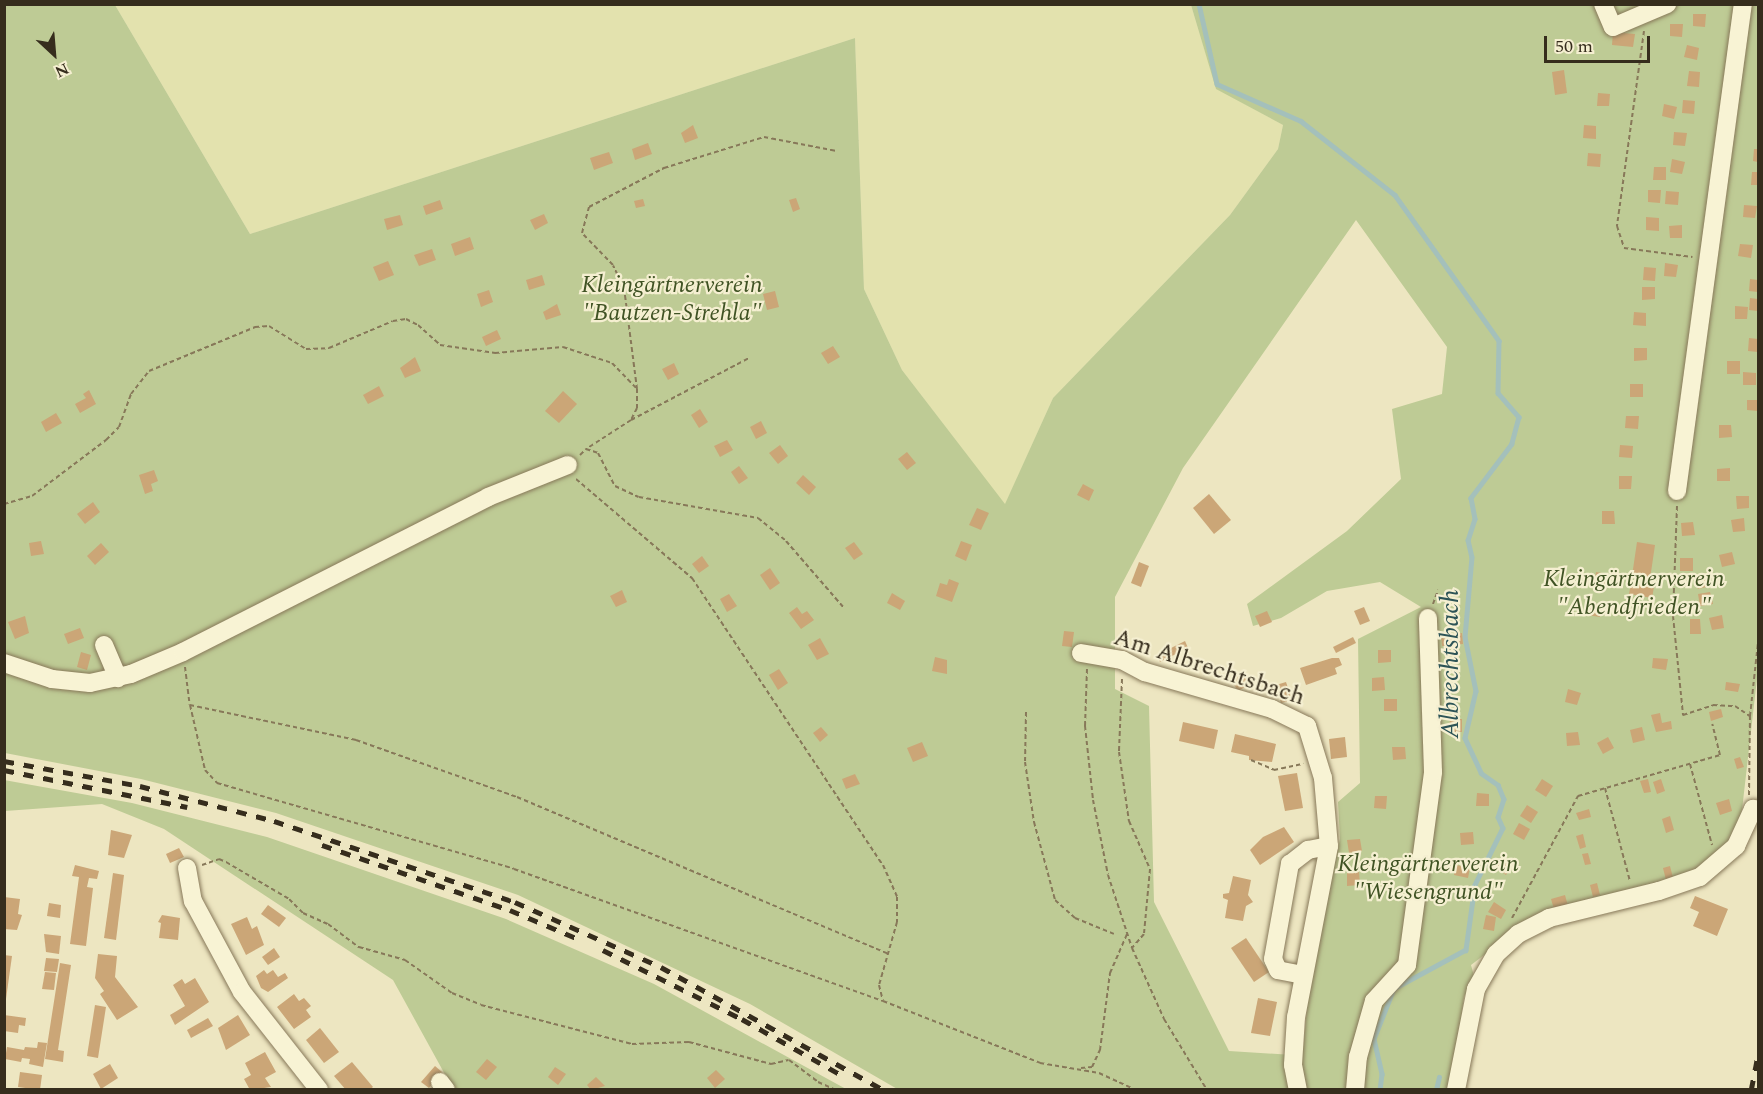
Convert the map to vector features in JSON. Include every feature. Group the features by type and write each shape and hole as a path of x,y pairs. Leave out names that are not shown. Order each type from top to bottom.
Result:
{"street":[{"path":"1603,4 1613,27 1667,4"},
{"path":"1677,491 1743,4"},
{"path":"4,663 52,679 90,683 118,678 183,652 488,497 568,465"},
{"path":"1355,1089 1359,1057 1374,1000 1407,965 1433,772 1428,618"},
{"path":"104,645 118,678"},
{"name":"Am Albrechtsbach","path":"1084,654 1122,660 1145,672 1298,719 1307,726 1319,762 1329,846 1303,975 1293,1065 1298,1089"},
{"path":"1456,1089 1476,989 1496,954 1518,934 1549,918 1634,897 1700,877 1718,866 1736,846 1756,809"},
{"path":"1303,975 1278,970 1273,959 1290,864 1308,850 1329,846"},
{"path":"187,868 194,901 242,992 319,1089"}],"path":[{"path":"1646,13 1617,226 1624,248 1709,259"},
{"path":"631,420 637,408 637,389 624,288 613,265 582,233 589,207 664,168 764,137 837,151"},
{"path":"4,504 32,496 106,440 119,427 131,394 148,371 255,327 269,326 306,349 329,348 393,321 406,320 418,325 440,345 469,350 495,352 563,347 612,363 637,389"},
{"path":"748,358 631,420 586,449 568,465 570,473 692,578 858,823 897,897 897,922 879,985 883,1001"},
{"path":"586,449 598,453 615,486 639,497 758,518 786,541 844,608"},
{"path":"1677,491 1673,616 1683,716 1713,705 1735,706 1750,716"},
{"path":"1756,809 1749,796 1750,716 1758,642"},
{"path":"183,652 190,705 205,770 217,783 514,869 883,1001 1040,1063 1100,1073 1136,1089"},
{"path":"1084,654 1085,726 1093,800 1108,875 1132,948 1164,1019 1207,1089"},
{"path":"1122,660 1119,752 1129,821 1150,869 1144,934 1132,948"},
{"path":"190,705 378,747 517,797 887,954"},
{"path":"1026,712 1025,762 1034,822 1055,900 1075,918 1114,934"},
{"path":"1508,927 1578,796 1720,755 1712,724"},
{"path":"1251,760 1274,770 1319,762"},
{"path":"1690,764 1718,866"},
{"path":"1605,788 1634,897"},
{"path":"187,868 219,859 289,899 303,913 328,924 359,948 405,960 452,993 481,1005 632,1044 689,1042 771,1064 789,1060 818,1082 836,1089"},
{"path":"1078,1069 1092,1067 1100,1050 1110,972 1127,934"}],"green space":[{"path":"4,5 115,5 250,234 855,38 864,289 902,370 1005,504 1053,398 1230,215 1278,149 1283,125 1216,89 1191,5 1758,5 1758,670 1742,810 1734,837 1698,873 1517,930 1471,965 1474,976 1464,997 1452,1089 899,1090 750,1004 518,895 276,813 141,779 5,753","holes":["1356,220 1447,347 1442,394 1392,409 1401,479 1347,531 1247,604 1253,626 1281,618 1327,591 1380,582 1421,607 1358,639 1360,783 1338,802 1340,839 1310,975 1303,1050 1293,1055 1229,1051 1154,902 1149,706 1115,689 1115,597 1183,468"]},
{"path":"115,5 1191,5 1216,88 1283,125 1278,149 1230,215 1053,398 1005,505 902,370 864,289 855,38 250,234"},
{"path":"4,780 132,803 267,837 506,919 654,984 846,1089 453,1089 393,980 164,829 102,804 5,811"}],"building":[{"path":"1693,14 1706,14 1705,27 1693,26"},
{"path":"1670,24 1683,24 1682,37 1670,36"},
{"path":"1613,32 1635,34 1633,47 1612,45"},
{"path":"1687,45 1699,48 1697,60 1684,57"},
{"path":"1564,70 1567,93 1555,95 1552,72"},
{"path":"1689,71 1700,72 1699,87 1687,86"},
{"path":"1598,93 1610,94 1609,106 1597,106"},
{"path":"1683,100 1695,101 1694,114 1682,113"},
{"path":"1664,104 1677,107 1674,119 1662,116"},
{"path":"693,125 698,138 685,143 681,133"},
{"path":"1584,125 1596,126 1596,139 1583,138"},
{"path":"1674,132 1687,133 1685,146 1673,145"},
{"path":"648,143 652,154 635,160 632,149"},
{"path":"1754,149 1758,149 1758,162 1753,161"},
{"path":"609,152 613,163 594,170 590,158"},
{"path":"1588,153 1601,154 1600,167 1587,166"},
{"path":"1672,159 1685,162 1682,174 1670,172"},
{"path":"1654,167 1666,167 1666,180 1653,180"},
{"path":"1752,172 1758,172 1758,185 1751,185"},
{"path":"1648,190 1661,190 1660,203 1648,202"},
{"path":"1666,191 1679,192 1678,205 1665,204"},
{"path":"796,198 800,209 793,212 789,200"},
{"path":"643,199 645,206 636,208 634,201"},
{"path":"440,200 443,209 426,215 423,206"},
{"path":"1744,205 1757,206 1755,218 1743,217"},
{"path":"544,214 548,223 535,230 530,220"},
{"path":"400,215 403,225 387,230 384,219"},
{"path":"1646,217 1659,218 1659,231 1646,230"},
{"path":"1682,225 1682,238 1670,238 1669,226"},
{"path":"470,237 474,249 455,256 451,244"},
{"path":"1740,244 1753,245 1751,258 1738,256"},
{"path":"432,249 436,260 419,266 414,255"},
{"path":"388,261 394,275 379,281 373,267"},
{"path":"1665,263 1678,265 1676,277 1664,276"},
{"path":"1644,267 1656,268 1655,281 1643,280"},
{"path":"542,275 545,285 529,290 526,280"},
{"path":"1750,279 1758,280 1758,292 1749,291"},
{"path":"1642,287 1655,287 1655,299 1642,300"},
{"path":"489,290 493,302 481,307 477,294"},
{"path":"775,291 779,307 767,310 763,294"},
{"path":"1750,298 1758,299 1758,311 1749,310"},
{"path":"557,304 561,315 546,320 543,312"},
{"path":"1735,306 1748,307 1747,319 1735,319"},
{"path":"1634,312 1646,313 1646,326 1633,325"},
{"path":"497,330 501,339 486,346 482,337"},
{"path":"1749,338 1758,339 1758,352 1748,351"},
{"path":"833,346 840,357 828,364 821,353"},
{"path":"1634,348 1647,348 1647,360 1634,361"},
{"path":"415,357 421,371 405,378 400,368"},
{"path":"1727,361 1740,361 1740,374 1727,374"},
{"path":"674,363 679,374 668,380 662,369"},
{"path":"1743,372 1756,373 1756,385 1743,385"},
{"path":"1630,384 1643,384 1643,397 1630,397"},
{"path":"379,386 384,396 368,404 363,395"},
{"path":"89,390 96,404 80,413 75,404 86,398 83,394"},
{"path":"563,391 577,404 559,423 545,411"},
{"path":"1747,400 1758,400 1758,411 1747,410"},
{"path":"700,409 708,422 699,428 691,415"},
{"path":"56,413 62,423 46,432 41,422"},
{"path":"1626,416 1639,416 1638,429 1625,428"},
{"path":"761,421 767,433 756,439 750,427"},
{"path":"1719,425 1731,425 1732,437 1719,438"},
{"path":"727,440 733,450 720,457 714,446"},
{"path":"780,445 788,456 778,464 769,453"},
{"path":"1620,445 1633,446 1632,458 1619,457"},
{"path":"907,452 916,463 907,470 898,459"},
{"path":"739,466 748,478 739,484 731,472"},
{"path":"1730,468 1730,481 1717,481 1717,469"},
{"path":"154,470 158,481 151,484 153,491 145,494 139,475"},
{"path":"803,475 816,487 809,495 796,483"},
{"path":"1619,476 1632,476 1631,489 1619,489"},
{"path":"1083,484 1094,490 1089,501 1077,495"},
{"path":"1209,494 1231,520 1214,534 1193,508"},
{"path":"1736,496 1749,496 1749,508 1737,509"},
{"path":"93,502 100,512 85,524 77,514"},
{"path":"977,508 989,513 981,530 969,525"},
{"path":"1602,511 1614,511 1615,524 1602,524"},
{"path":"1744,518 1745,531 1733,532 1731,520"},
{"path":"1693,522 1695,535 1682,536 1681,523"},
{"path":"41,541 44,554 31,556 29,543"},
{"path":"961,541 972,545 966,561 955,556"},
{"path":"854,542 863,554 854,560 845,548"},
{"path":"1637,542 1655,545 1650,579 1632,576"},
{"path":"101,543 109,552 95,565 87,556"},
{"path":"1732,552 1735,564 1722,567 1719,555"},
{"path":"702,556 709,566 699,573 692,564"},
{"path":"1680,558 1693,558 1693,571 1680,571"},
{"path":"1139,562 1149,566 1141,587 1131,583"},
{"path":"770,568 780,583 770,590 760,575"},
{"path":"1596,572 1608,574 1606,586 1594,584"},
{"path":"1706,573 1711,586 1698,589 1695,577"},
{"path":"949,579 959,583 952,602 936,596 940,583 947,585"},
{"path":"1631,583 1654,587 1652,598 1629,594"},
{"path":"622,590 627,602 616,607 610,596"},
{"path":"1710,592 1713,604 1700,606 1698,594"},
{"path":"892,593 905,601 900,610 887,603"},
{"path":"729,594 737,606 727,612 720,599"},
{"path":"1589,603 1602,605 1600,617 1587,615"},
{"path":"797,607 802,614 807,611 814,620 801,629 789,613"},
{"path":"1364,607 1370,621 1360,625 1354,611"},
{"path":"1267,611 1272,622 1260,627 1255,616"},
{"path":"1722,615 1724,628 1712,630 1709,618"},
{"path":"25,616 29,633 15,639 8,622"},
{"path":"1690,619 1700,619 1701,634 1690,634"},
{"path":"80,628 84,638 68,644 64,634"},
{"path":"1064,631 1074,632 1072,647 1062,646"},
{"path":"1462,633 1463,644 1442,646 1441,635"},
{"path":"1353,637 1356,643 1336,653 1333,647"},
{"path":"820,638 829,654 817,660 808,645"},
{"path":"1185,641 1188,648 1160,662 1157,655"},
{"path":"1378,650 1391,650 1391,662 1378,663"},
{"path":"81,652 91,655 87,670 77,667"},
{"path":"935,657 947,660 947,674 932,671"},
{"path":"1339,658 1342,665 1335,668 1337,674 1306,685 1300,668"},
{"path":"1653,658 1668,659 1666,670 1652,668"},
{"path":"779,669 788,683 778,690 769,675"},
{"path":"1245,672 1252,683 1238,691 1231,680"},
{"path":"1384,677 1385,690 1372,691 1372,678"},
{"path":"1286,682 1292,700 1281,703 1276,685"},
{"path":"1726,682 1740,684 1738,692 1725,690"},
{"path":"1568,689 1581,693 1577,705 1565,702"},
{"path":"1384,699 1397,699 1397,711 1384,711"},
{"path":"1721,709 1723,717 1711,721 1709,712"},
{"path":"1660,713 1662,723 1671,721 1672,729 1656,732 1651,715"},
{"path":"1450,719 1462,719 1462,732 1449,732"},
{"path":"1183,722 1218,730 1214,749 1179,741"},
{"path":"821,727 828,735 820,742 813,733"},
{"path":"1642,727 1645,740 1633,743 1630,730"},
{"path":"1578,732 1580,745 1567,746 1566,733"},
{"path":"1235,734 1276,744 1272,762 1249,760 1249,756 1231,752"},
{"path":"1345,737 1347,757 1331,759 1329,739"},
{"path":"1608,737 1614,748 1603,754 1597,743"},
{"path":"922,742 928,756 913,762 907,748"},
{"path":"1392,747 1405,747 1406,759 1393,760"},
{"path":"1740,757 1744,767 1737,769 1734,759"},
{"path":"1297,773 1303,808 1285,811 1278,776"},
{"path":"855,774 860,784 846,789 842,779"},
{"path":"1542,779 1553,786 1546,797 1535,790"},
{"path":"1648,779 1651,792 1644,793 1640,781"},
{"path":"1661,779 1665,791 1657,794 1653,782"},
{"path":"1477,793 1489,794 1489,806 1476,806"},
{"path":"1375,796 1387,796 1386,809 1374,808"},
{"path":"1729,799 1732,811 1720,815 1716,803"},
{"path":"1527,805 1538,812 1531,823 1520,816"},
{"path":"1589,809 1591,817 1579,820 1576,813"},
{"path":"1670,816 1674,830 1666,833 1662,819"},
{"path":"1519,823 1530,829 1524,840 1513,834"},
{"path":"1284,827 1294,842 1260,865 1250,850 1263,837"},
{"path":"111,830 132,835 124,858 108,855"},
{"path":"1473,832 1474,844 1461,845 1460,833"},
{"path":"1583,834 1586,847 1580,849 1576,836"},
{"path":"1360,839 1362,851 1349,853 1347,840"},
{"path":"179,848 184,857 170,863 166,854"},
{"path":"1588,853 1591,864 1585,865 1582,854"},
{"path":"1502,858 1513,864 1506,875 1496,868"},
{"path":"75,865 99,871 97,879 89,878 87,887 93,888 86,946 70,944 79,877 72,876"},
{"path":"1456,865 1470,868 1468,878 1454,875"},
{"path":"1670,866 1673,878 1666,880 1663,868"},
{"path":"1359,872 1360,885 1347,886 1347,873"},
{"path":"113,873 124,875 116,940 104,938"},
{"path":"1233,876 1251,880 1248,895 1253,902 1246,906 1243,921 1225,918 1228,900 1223,898 1223,894 1229,893"},
{"path":"1597,883 1600,895 1593,897 1590,885"},
{"path":"1565,895 1568,906 1554,909 1551,899"},
{"path":"1695,896 1728,909 1717,936 1693,926 1699,912 1690,908"},
{"path":"4,897 20,899 18,914 22,915 17,930 4,929"},
{"path":"1494,902 1506,910 1501,919 1488,912"},
{"path":"49,903 61,905 60,918 47,916"},
{"path":"268,905 286,918 279,927 261,914"},
{"path":"162,915 180,918 178,940 159,938 161,923 158,922"},
{"path":"1486,915 1496,917 1494,931 1483,929"},
{"path":"247,917 252,929 257,926 264,945 246,955 231,924"},
{"path":"44,934 61,936 59,954 46,952"},
{"path":"1246,938 1269,972 1254,982 1231,948"},
{"path":"274,948 280,957 268,965 262,957"},
{"path":"98,954 117,956 115,977 138,1007 117,1020 100,994 104,991 95,978"},
{"path":"4,955 12,956 6,999 4,999"},
{"path":"46,958 59,959 57,972 44,971"},
{"path":"60,963 71,965 58,1050 64,1051 63,1062 45,1059"},
{"path":"264,970 267,974 273,970 278,977 285,973 288,978 268,992 261,988 256,976"},
{"path":"45,972 56,973 54,990 42,989"},
{"path":"195,978 209,1002 175,1025 170,1015 185,1006 173,985 182,979 185,984"},
{"path":"294,994 299,1001 304,998 311,1006 306,1010 311,1017 294,1029 277,1007"},
{"path":"1258,998 1277,1002 1270,1036 1251,1033"},
{"path":"95,1005 106,1007 98,1058 87,1056"},
{"path":"4,1015 26,1018 25,1026 19,1025 18,1033 4,1031"},
{"path":"238,1015 250,1035 226,1050 218,1028"},
{"path":"208,1018 213,1026 191,1038 187,1030"},
{"path":"320,1028 339,1052 324,1063 306,1040"},
{"path":"38,1042 47,1043 43,1067 29,1064 30,1059 22,1058 21,1062 5,1059 7,1047 24,1050 25,1047 37,1048"},
{"path":"265,1052 276,1072 265,1078 271,1087 250,1090 244,1079 251,1075 245,1063"},
{"path":"487,1059 497,1067 486,1080 476,1072"},
{"path":"352,1062 373,1087 369,1090 346,1090 334,1076"},
{"path":"110,1064 118,1078 101,1089 93,1074"},
{"path":"435,1066 442,1072 429,1088 421,1082"},
{"path":"555,1067 566,1074 558,1085 548,1077"},
{"path":"716,1070 725,1079 715,1088 707,1078"},
{"path":"20,1072 42,1075 40,1090 18,1087"},
{"path":"596,1077 605,1086 591,1090 587,1085"}],"waterway":[{"name":"Albrechtsbach","path":"1199,4 1217,84 1301,121 1395,195 1499,341 1498,393 1519,417 1512,444 1471,498 1475,519 1468,540 1472,557 1465,637 1476,691 1465,738 1481,773 1498,785 1504,799 1498,817 1503,828 1475,885 1466,950 1394,989 1374,1039 1382,1074 1380,1090"},
{"name":"Albrechtsbach","path":"1436,1090 1439,1077"}],"railway":[{"path":"4,761 140,786 274,821 515,902 661,967 884,1090"},
{"path":"4,770 187,807"},
{"path":"322,845 510,910 581,940"},
{"path":"603,950 742,1019 845,1077"},
{"path":"1751,1090 1758,1055"}],"park label":[{"name":"Kleingärtnerverein \"Bautzen-Strehla\"","path":"672,300"},
{"name":"Kleingärtnerverein \"Abendfrieden\"","path":"1634,594"},
{"name":"Kleingärtnerverein \"Wiesengrund\"","path":"1428,879"}]}
